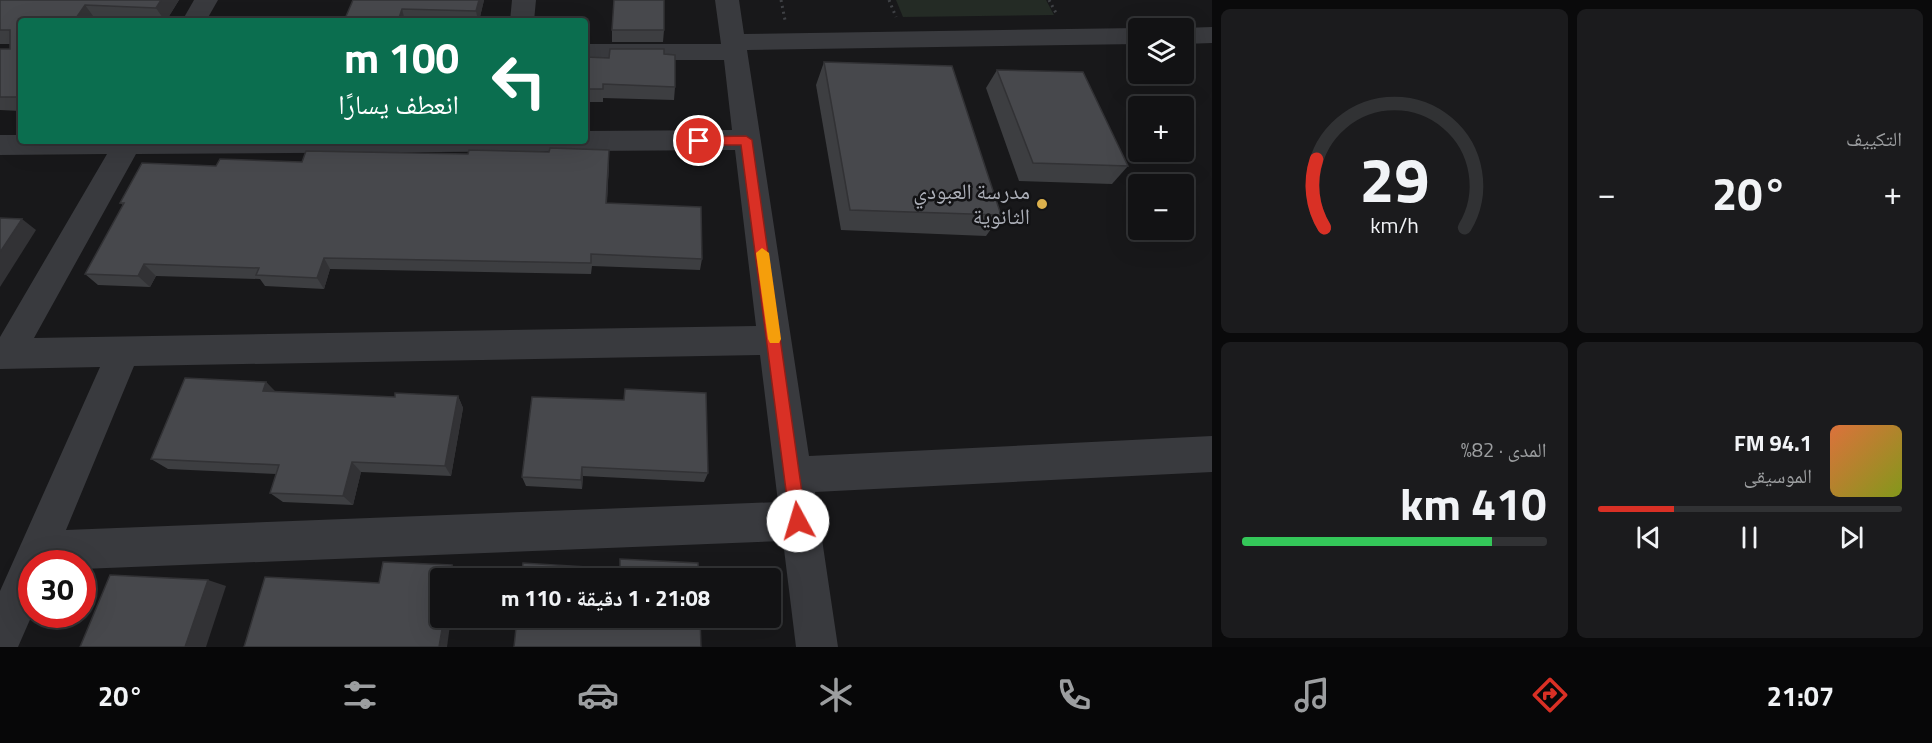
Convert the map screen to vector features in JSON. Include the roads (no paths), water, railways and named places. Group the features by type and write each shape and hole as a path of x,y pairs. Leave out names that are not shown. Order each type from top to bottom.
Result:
{"street":[{"path":"196,18 206,0"},
{"path":"522,18 524,0"},
{"path":"727,0 817,647"},
{"path":"1194,36 1212,35"},
{"path":"588,52 1128,36"},
{"path":"588,141 746,140"},
{"path":"0,145 43,144"},
{"path":"4,354 127,144"},
{"path":"4,354 775,340"},
{"path":"38,550 123,353"},
{"path":"794,475 1212,454"},
{"path":"96,557 798,521"},
{"path":"0,640 18,598"}],"place":[{"name":"مدرسة العبودي الثانوية","path":"1042,204"}]}
